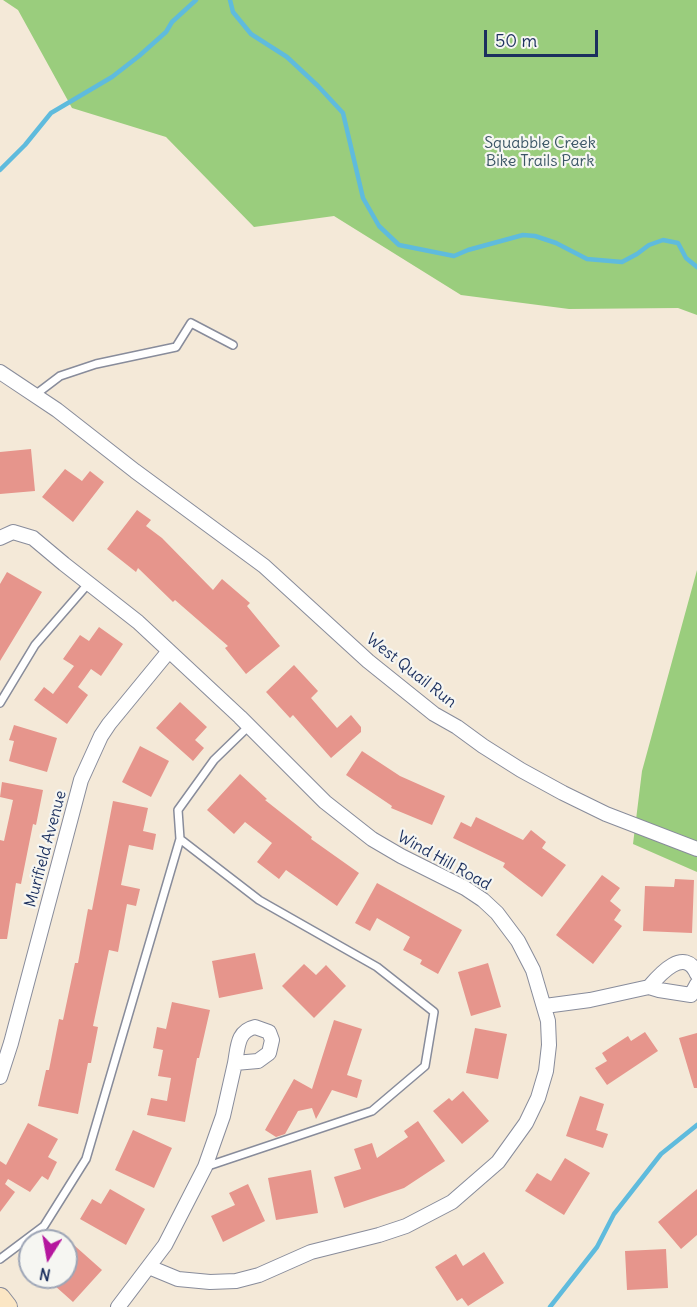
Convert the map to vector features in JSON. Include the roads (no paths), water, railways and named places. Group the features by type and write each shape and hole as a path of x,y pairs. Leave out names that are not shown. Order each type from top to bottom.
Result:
{"street":[{"name":"West Quail Run","path":"0,372 35,395 264,566 368,661 434,714 457,726 521,770 563,793 606,814 697,849"},
{"name":"Wind Hill Road","path":"0,538 14,532 33,538 138,622 249,726 325,802 372,839 465,888 483,900 497,913 518,941 533,970 548,1021 549,1045 546,1071 538,1098 530,1114 498,1162 452,1202 406,1226 380,1235 311,1252 259,1275 237,1281 210,1282 178,1279 149,1267"},
{"name":"Murifield Avenue","path":"0,1077 81,780 101,735 170,651"},
{"path":"649,987 660,974 675,964 687,964 693,967 697,974"},
{"path":"544,1006 590,1000 649,987 691,995 697,984"},
{"path":"118,1307 165,1245 205,1167 223,1116 235,1063"},
{"path":"0,1298 7,1307"}],"lane":[{"path":"35,395 60,376 96,364 176,347 191,323 233,345"},
{"path":"0,704 35,645 88,584"},
{"path":"0,1259 44,1226 86,1159 180,839 178,810 214,760 249,726"},
{"path":"180,839 259,900 377,967 434,1012 425,1066 372,1112 205,1167"}],"waterway":[{"path":"0,170 25,145 51,113 112,77 139,56 166,32 172,22 196,0"},
{"path":"230,0 233,12 251,34 287,57 343,113 363,198 379,226 399,245 454,256 523,235 535,236 556,243 587,259 622,262 649,245 663,240 678,243 686,258 697,267"},
{"path":"550,1307 597,1247 614,1214 661,1154 697,1125"}],"park label":[{"name":"Squabble Creek Bike Trails Park","path":"540,152"}]}
